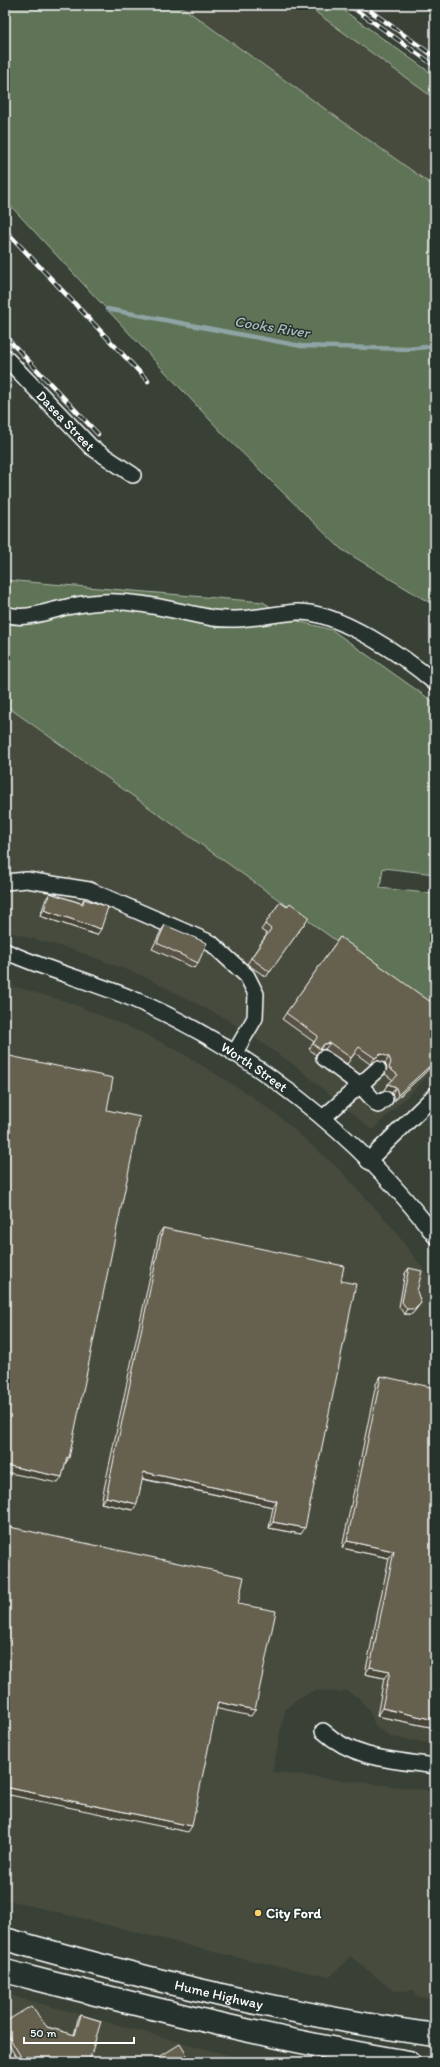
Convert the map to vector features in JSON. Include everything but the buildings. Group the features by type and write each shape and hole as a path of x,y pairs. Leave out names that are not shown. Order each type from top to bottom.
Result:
{"highway":[{"name":"Hume Highway","path":"5,1939 224,1996 294,2011 435,2035"},
{"name":"Hume Highway","path":"5,1971 232,2028 328,2048 409,2062"},
{"path":"401,2030 435,2027"}],"street":[{"name":"Dasea Street","path":"5,357 91,448 133,475"},
{"path":"5,614 31,616 67,607 108,602 158,606 228,619 243,620 297,612 310,613 337,621 362,634 410,663 435,683"},
{"path":"5,882 27,880 89,890 210,943 244,972 256,994 256,1018 234,1054"},
{"name":"Worth Street","path":"5,951 30,963 94,984 133,999 180,1021 234,1054 323,1118 368,1161 413,1209 435,1236"},
{"name":"Worth Street","path":"5,962 30,963"},
{"path":"324,1058 360,1085 378,1105 385,1099"},
{"path":"323,1118 378,1069"},
{"path":"368,1161 435,1095"},
{"path":"323,1731 338,1744 358,1753 435,1766"}],"shaded area":[{"path":"179,5 306,5 435,99 435,187"},
{"path":"5,705 435,1011 435,1069 372,1130 297,1067 228,1020 143,976 74,950 5,931"},
{"path":"5,984 71,1003 145,1034 180,1052 248,1094 281,1118 341,1171 392,1227 435,1285 435,1744 391,1737 375,1725 369,1710 359,1698 344,1690 340,1693 323,1690 314,1691 298,1698 285,1710 272,1772 435,1791 435,2000 415,1996 415,1990 394,1991 350,1956 330,1977 226,1955 5,1899"},
{"path":"5,1994 253,2062 5,2062"}],"green space":[{"path":"5,5 179,5 435,187 435,606 341,549 226,437 5,200"},
{"path":"306,5 336,5 435,76 435,99"},
{"path":"5,580 263,602 290,619 332,630 435,703 435,874 383,868 380,888 435,894 435,1011 5,705"}],"waterway":[{"name":"Cooks River","path":"107,309 301,346 408,349 435,346"}],"railway":[{"path":"349,5 435,66"},
{"path":"362,5 435,57"},
{"path":"5,230 148,381"},
{"path":"5,336 98,434"}],"place":[{"name":"City Ford","path":"258,1913"}]}
